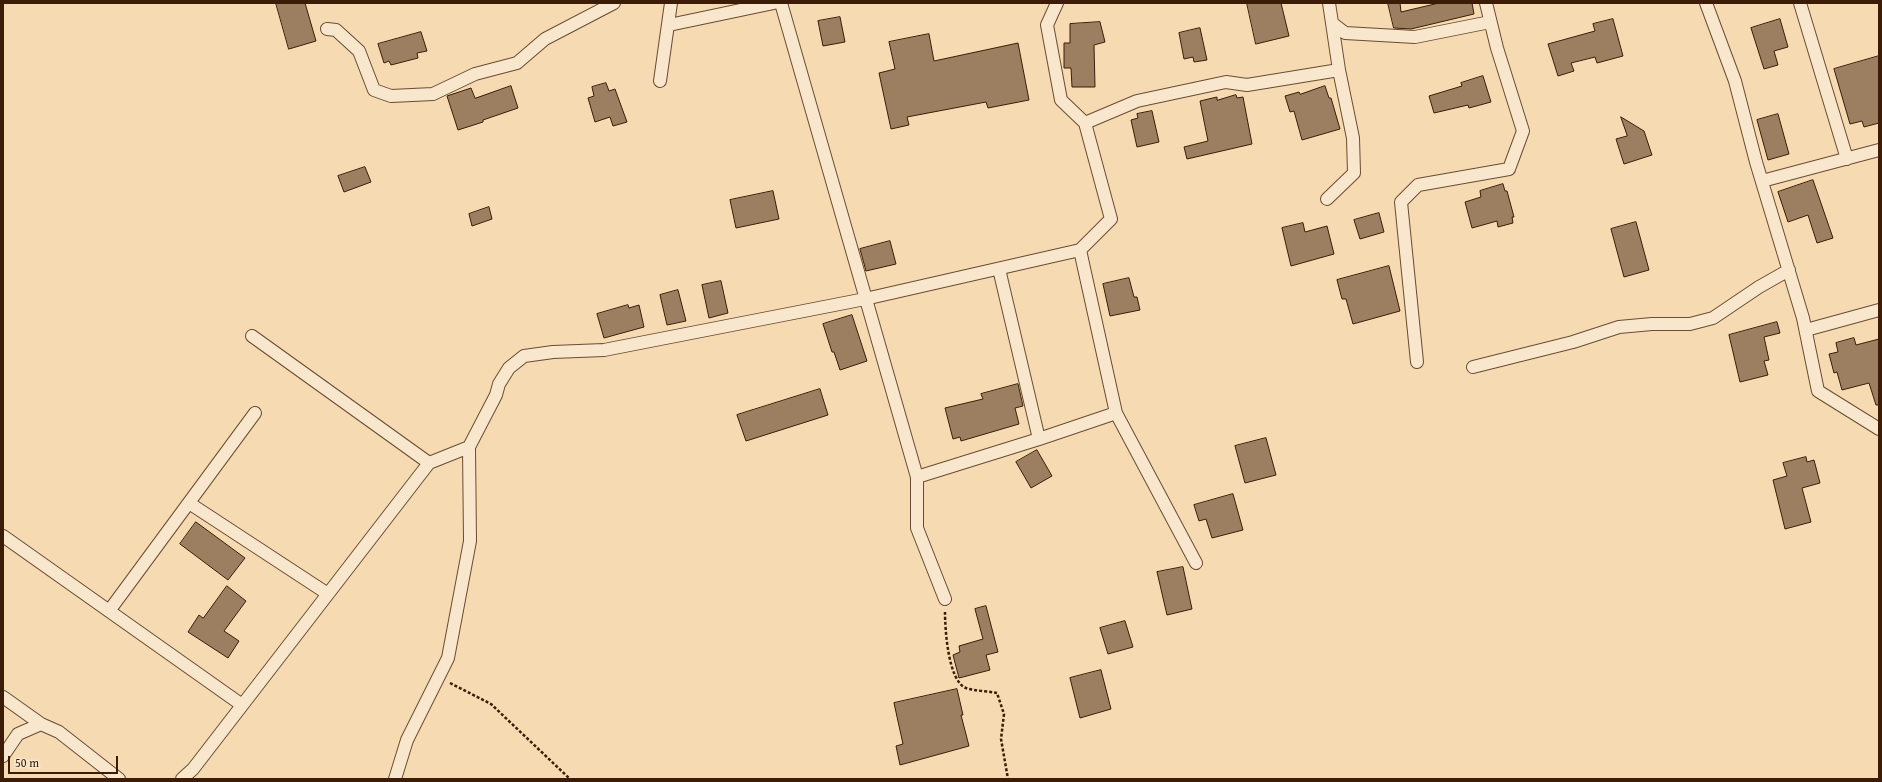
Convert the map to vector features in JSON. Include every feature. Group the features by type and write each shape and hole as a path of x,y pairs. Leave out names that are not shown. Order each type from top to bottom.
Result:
{"street":[{"path":"327,28 336,30 359,51 374,90 391,96 433,94 475,74 517,63 545,39 614,3"},
{"path":"660,81 669,25 670,3"},
{"path":"669,25 774,3"},
{"path":"781,3 917,477 917,528 945,599"},
{"path":"395,779 407,740 448,658 470,541 469,447 508,368 524,356 553,352 604,350 865,299 1080,250 1111,219 1085,122 1061,100 1047,25 1057,3"},
{"path":"1327,199 1354,174 1353,138 1339,70 1329,3"},
{"path":"1417,362 1401,202 1418,185 1509,169 1523,131 1490,22 1486,3"},
{"path":"1706,3 1735,81 1762,181 1806,330 1818,391 1879,429"},
{"path":"1800,3 1847,159"},
{"path":"1332,23 1345,33 1415,37 1490,22"},
{"path":"1085,122 1137,101 1226,82 1247,84 1339,70"},
{"path":"1762,181 1879,150"},
{"path":"1080,250 1116,413 1196,563"},
{"path":"999,269 1039,439"},
{"path":"1473,367 1573,342 1619,327 1652,324 1690,324 1713,318 1759,287 1789,270"},
{"path":"1806,330 1879,310"},
{"path":"252,336 429,463"},
{"path":"109,611 255,413"},
{"path":"917,477 1116,413"},
{"path":"182,779 193,769 429,463 469,447"},
{"path":"189,503 328,594"},
{"path":"3,536 242,705"},
{"path":"3,697 41,724 59,732 119,779"},
{"path":"3,756 18,734 41,724"}],"path":[{"path":"945,599 945,635 955,678 964,688 996,693 1004,714 1001,739 1008,779"},
{"path":"439,676 491,704 570,779"}],"building":[{"path":"276,3 305,3 316,41 289,49"},
{"path":"1247,3 1281,3 1289,36 1256,44"},
{"path":"1388,3 1400,3 1401,12 1439,3 1472,3 1474,14 1411,29 1394,28"},
{"path":"840,17 845,42 823,46 818,21"},
{"path":"1613,19 1623,56 1597,63 1595,57 1571,63 1574,71 1558,76 1548,44 1595,31 1593,24"},
{"path":"1780,19 1788,47 1774,51 1778,65 1764,69 1751,28"},
{"path":"1100,22 1105,42 1094,45 1095,87 1072,87 1071,68 1064,68 1064,43 1070,43 1070,24"},
{"path":"1200,28 1207,60 1194,62 1193,57 1184,59 1179,33"},
{"path":"421,32 427,51 417,53 418,58 391,65 389,61 384,63 378,44"},
{"path":"929,34 934,61 1018,43 1029,100 988,108 986,102 907,117 909,125 891,129 879,73 895,69 889,42"},
{"path":"1879,56 1879,123 1864,127 1862,121 1850,124 1834,69"},
{"path":"1483,76 1491,102 1469,108 1468,105 1434,113 1429,96 1462,86 1461,83"},
{"path":"606,83 609,91 615,89 627,122 613,126 610,117 595,122 588,98 594,96 592,87"},
{"path":"511,86 518,108 458,130 447,96 471,88 475,98"},
{"path":"1325,86 1329,98 1331,98 1340,129 1302,140 1294,111 1290,112 1285,96 1299,92 1300,94"},
{"path":"1236,95 1237,98 1243,97 1252,144 1187,159 1184,147 1208,141 1200,101 1217,97 1217,100"},
{"path":"1152,111 1159,142 1137,147 1131,120 1138,118 1137,114"},
{"path":"1778,114 1789,154 1768,160 1757,120"},
{"path":"1621,117 1644,131 1652,155 1624,164 1616,139 1627,136"},
{"path":"365,167 371,182 344,192 338,176"},
{"path":"1813,180 1833,238 1817,243 1808,215 1788,222 1778,192"},
{"path":"1503,184 1505,191 1507,191 1514,217 1512,217 1513,223 1498,227 1497,221 1472,228 1465,202 1481,197 1480,191"},
{"path":"773,191 779,219 736,228 730,200"},
{"path":"489,207 492,219 472,226 469,214"},
{"path":"1379,213 1384,232 1360,239 1354,220"},
{"path":"1636,222 1649,270 1624,277 1611,229"},
{"path":"1303,223 1305,232 1327,226 1334,254 1291,266 1282,228"},
{"path":"890,241 896,264 866,271 860,249"},
{"path":"1389,266 1400,311 1353,324 1346,299 1342,299 1337,280"},
{"path":"1129,278 1134,297 1137,297 1140,310 1110,316 1103,284"},
{"path":"721,281 728,313 709,318 702,285"},
{"path":"678,290 686,321 667,325 660,295"},
{"path":"628,305 629,308 639,305 644,327 604,338 597,314"},
{"path":"852,315 867,361 840,370 834,352 832,352 823,324"},
{"path":"1777,322 1780,333 1764,337 1769,360 1764,361 1768,375 1740,382 1729,335"},
{"path":"1854,338 1856,345 1879,339 1879,405 1876,405 1869,383 1842,390 1837,372 1834,373 1829,354 1838,352 1836,343"},
{"path":"1018,384 1023,406 1015,408 1019,424 961,441 960,437 953,439 945,408 983,399 981,394"},
{"path":"820,389 828,415 746,441 737,415"},
{"path":"1266,438 1276,475 1245,483 1235,446"},
{"path":"1037,450 1052,476 1031,488 1016,462"},
{"path":"1806,457 1807,462 1814,460 1820,483 1802,488 1811,522 1785,529 1773,480 1787,476 1783,463"},
{"path":"1233,494 1243,530 1212,538 1206,519 1199,521 1194,505"},
{"path":"196,522 245,558 228,580 180,544"},
{"path":"1183,567 1192,609 1167,615 1157,572"},
{"path":"227,586 246,601 224,631 239,641 228,658 188,632 199,615 203,618"},
{"path":"986,606 998,652 986,655 990,670 959,678 953,655 960,652 959,646 983,639 975,609"},
{"path":"1125,621 1133,647 1108,654 1100,628"},
{"path":"1101,670 1111,709 1080,718 1070,678"},
{"path":"957,689 963,715 961,715 969,746 900,765 896,746 903,744 894,703"}]}
